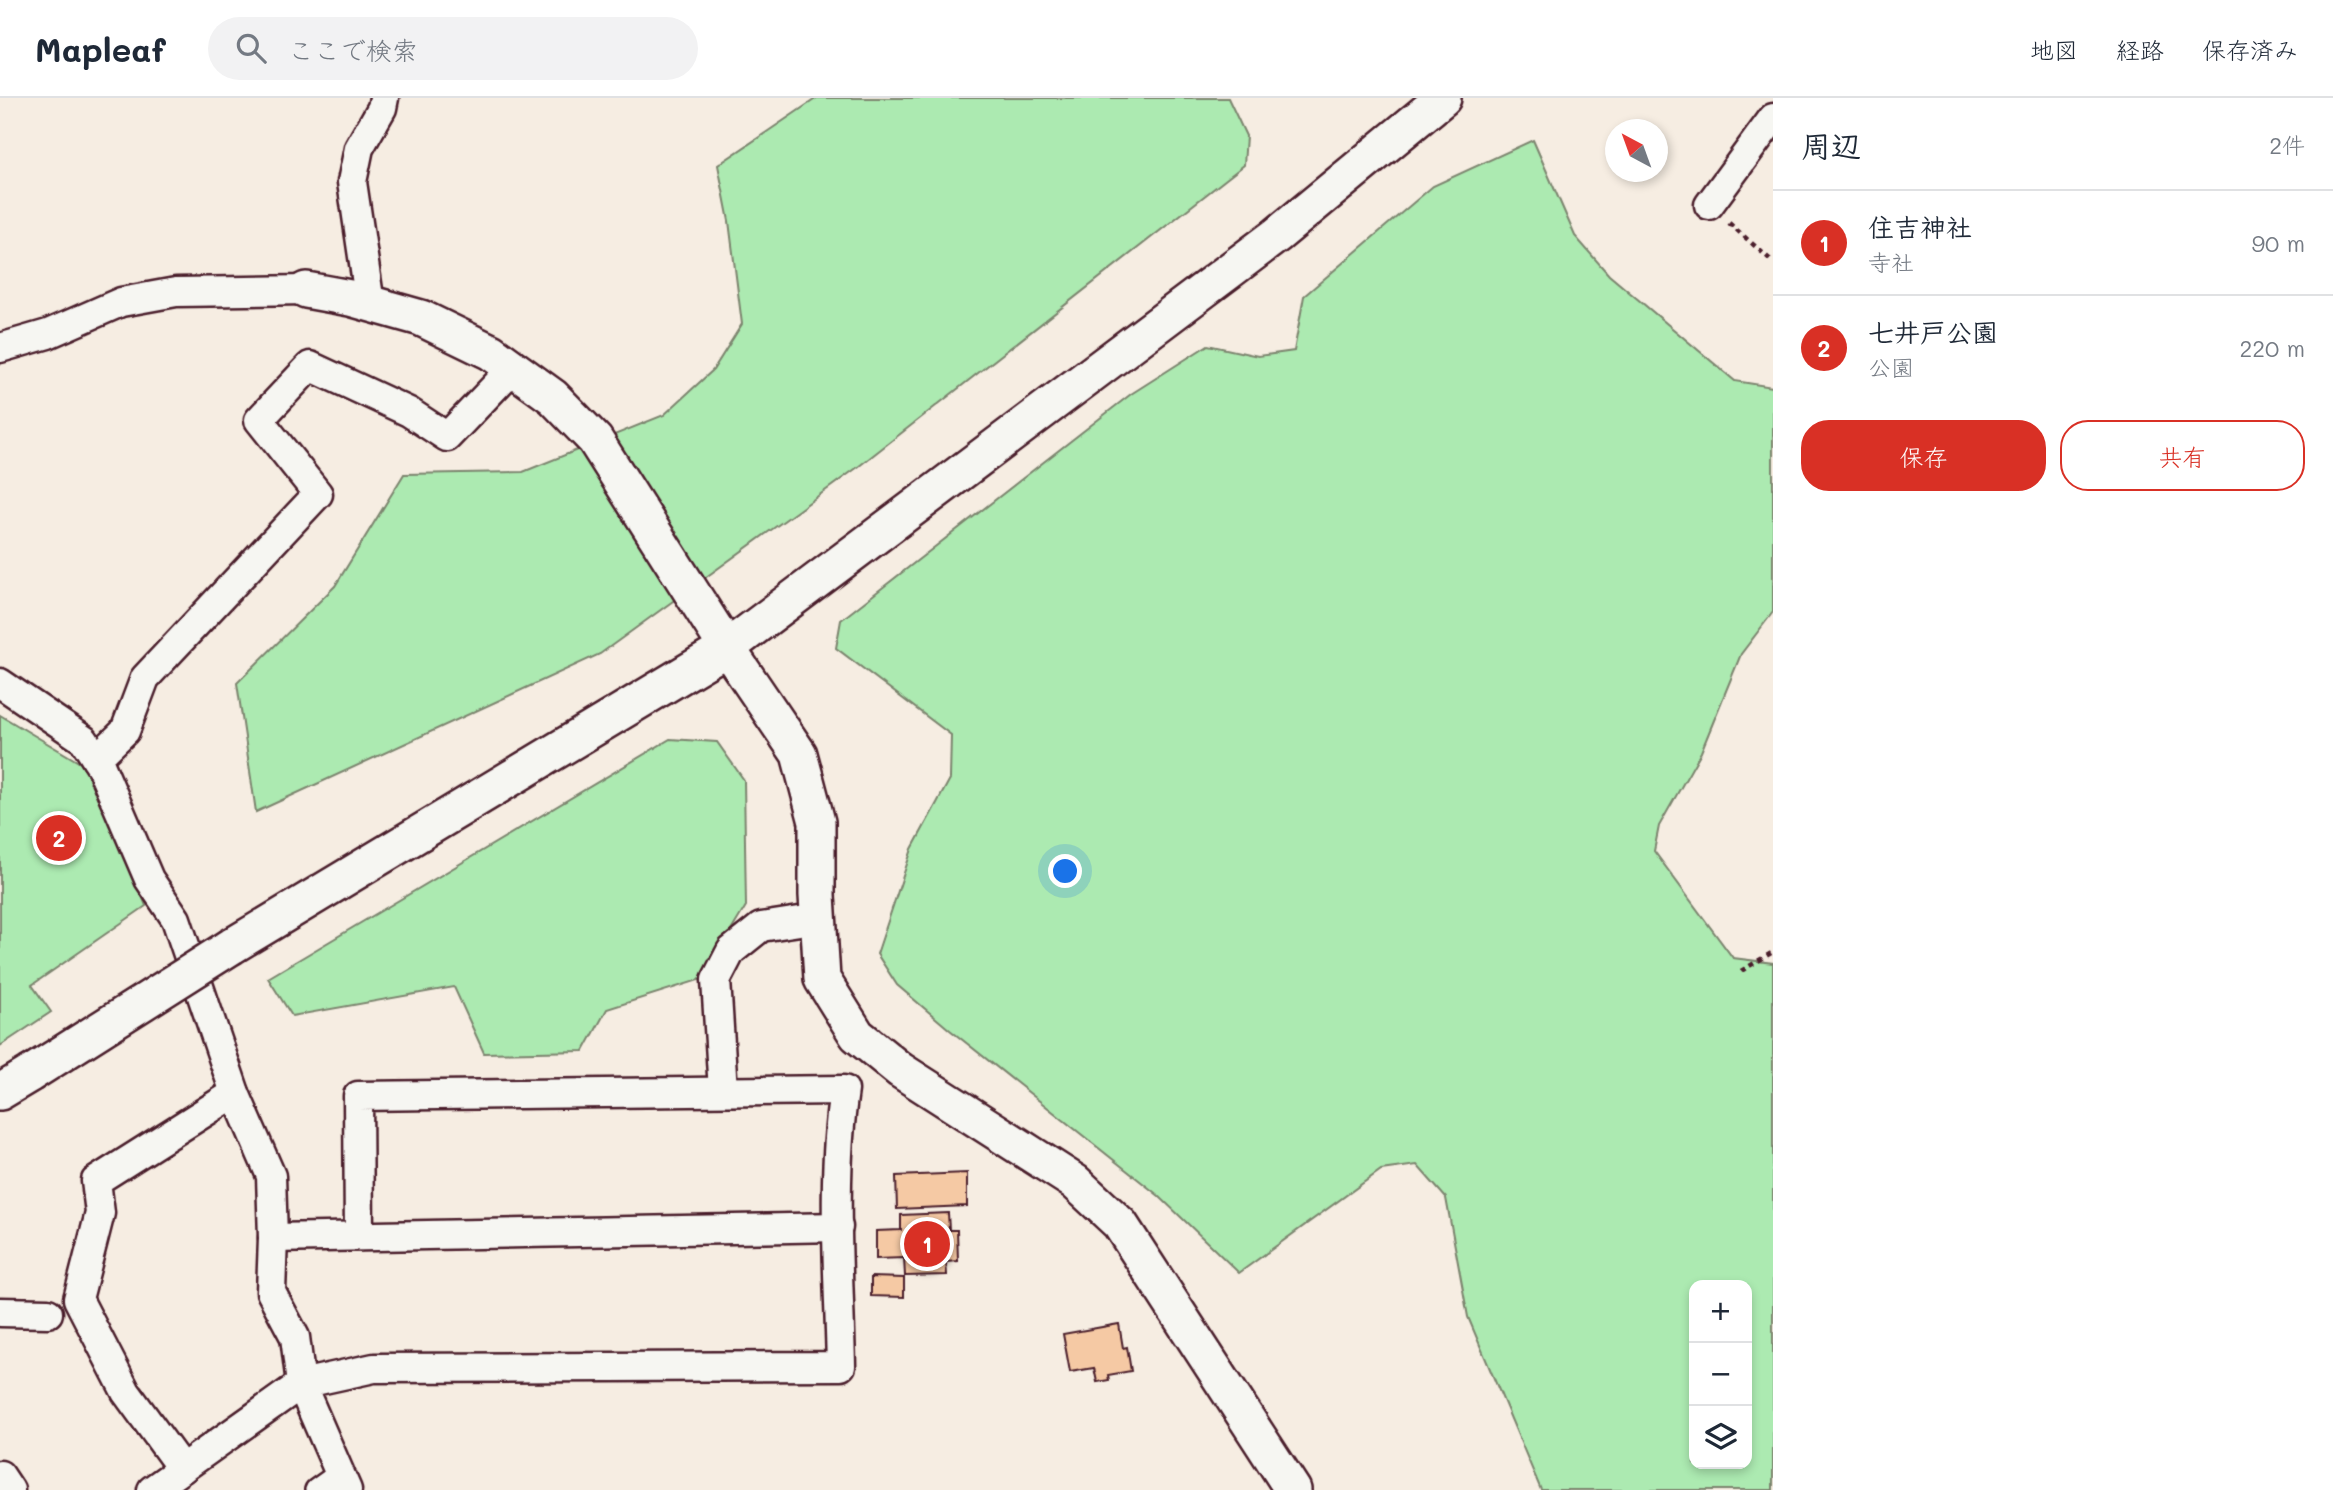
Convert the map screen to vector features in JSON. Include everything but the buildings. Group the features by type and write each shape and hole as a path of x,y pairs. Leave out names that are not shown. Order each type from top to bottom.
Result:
{"street":[{"path":"370,304 352,182 359,148 382,108 384,98"},
{"path":"0,1092 232,946 727,648 1277,235 1443,98"},
{"path":"1709,205 1773,118"},
{"path":"0,348 48,334 121,302 162,294 306,290 421,318 491,352 553,397 595,440 727,648 799,754 817,822 822,979 857,1035 900,1070 1075,1182 1120,1224 1293,1490"},
{"path":"96,760 125,731 145,678 317,494 259,420 310,366 409,412 447,437 513,368"},
{"path":"0,683 84,740 96,760 149,879 176,919 235,1093 271,1176 274,1238 271,1292 295,1337 301,1384 344,1481 316,1490"},
{"path":"723,1091 716,980 731,951 761,927 819,918"},
{"path":"152,1490 301,1384 374,1368 841,1366 839,1125 844,1090 358,1096 359,1236"},
{"path":"182,1469 126,1392 78,1299 100,1213 96,1181 235,1093"},
{"path":"274,1238 838,1227"},
{"path":"0,1312 48,1313"},
{"path":"0,1475 10,1490"}],"path":[{"path":"1709,205 1773,262"},
{"path":"1741,971 1773,951"}],"green space":[{"path":"817,98 1228,98 1246,136 1244,165 858,467 600,654 256,812 237,683 335,586 404,474 523,472 664,415 713,370 742,324 729,221 718,165"},
{"path":"1533,140 1575,236 1609,275 1735,381 1773,387 1773,612 1741,654 1701,752 1659,826 1654,851 1733,958 1773,963 1773,1490 1541,1490 1468,1317 1446,1198 1417,1165 1381,1170 1239,1273 1159,1196 897,985 877,954 912,849 950,779 951,735 836,648 841,620 1131,394 1208,345 1258,356 1294,351 1304,296 1433,186"},
{"path":"0,715 92,770 146,906 32,985 51,1012 0,1046"},
{"path":"670,739 717,742 744,780 746,906 702,979 607,1009 584,1051 484,1053 454,987 292,1016 268,978"}],"place":[{"name":"七井戸公園","path":"59,838"},
{"name":"住吉神社","path":"927,1244"}]}
